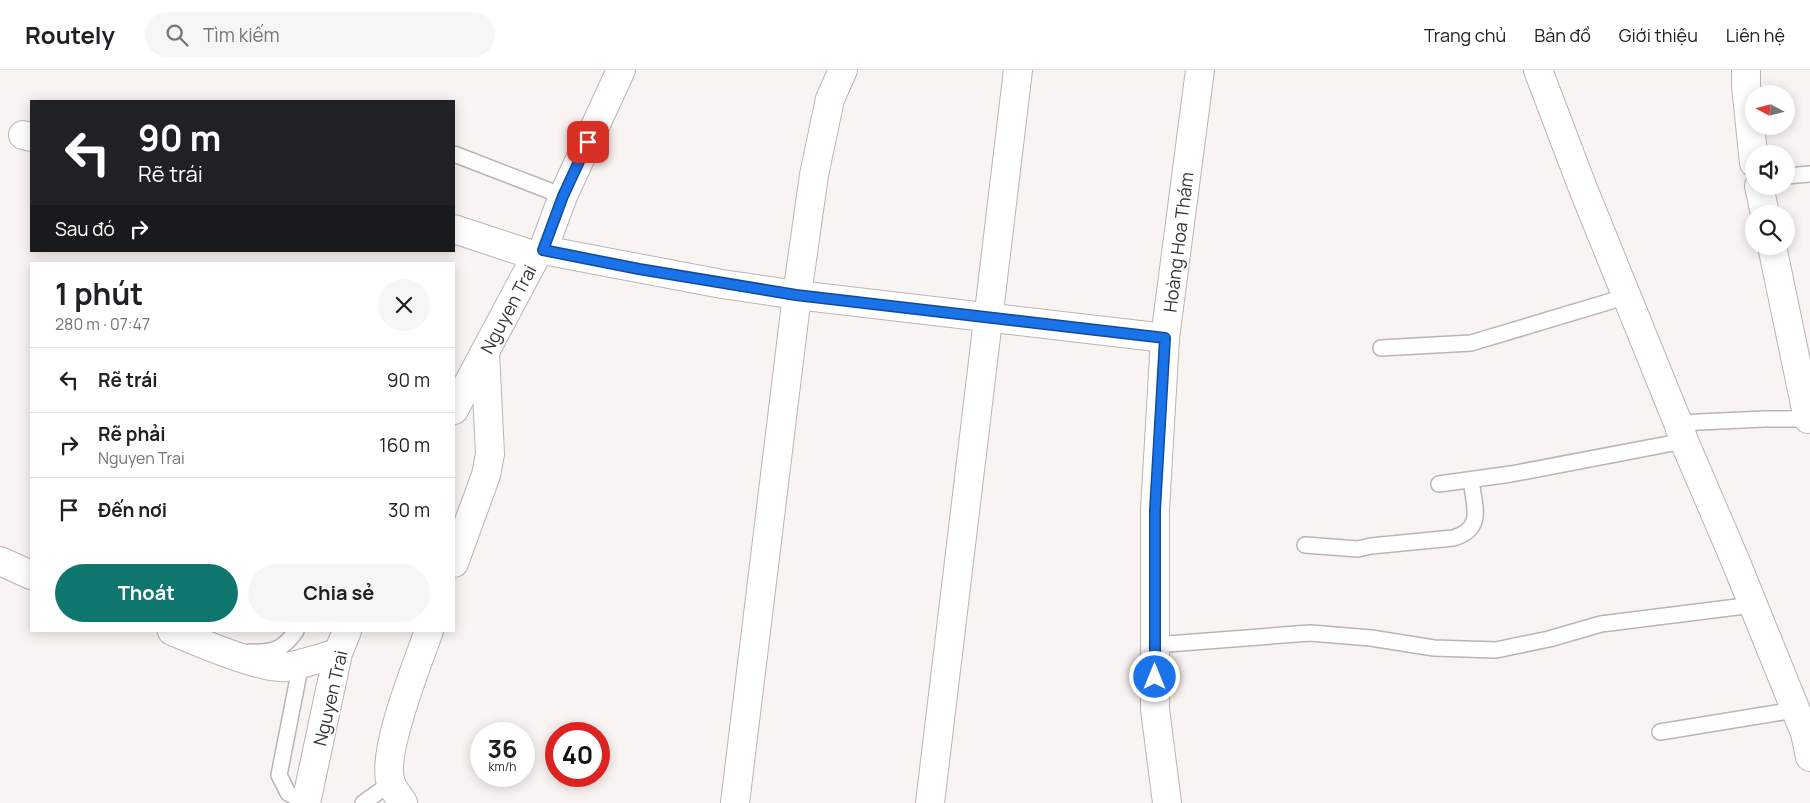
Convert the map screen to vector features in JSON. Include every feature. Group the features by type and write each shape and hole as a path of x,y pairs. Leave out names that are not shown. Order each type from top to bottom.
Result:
{"street":[{"name":"Nguyen Trai","path":"455,408 539,253 620,70"},
{"path":"735,803 796,295 814,175 830,99 843,70"},
{"path":"930,803 1018,70"},
{"name":"Hoàng Hoa Thám","path":"1167,803 1155,709 1155,510 1165,338 1200,70"},
{"path":"1538,70 1582,186 1628,296 1681,432 1796,710 1805,733 1810,757"},
{"path":"1746,70 1752,145"},
{"path":"455,229 539,253 796,295 1165,338"},
{"path":"1774,255 1809,419"},
{"path":"455,560 486,475 490,454 485,352"},
{"path":"0,561 30,574"},
{"path":"175,632 223,651 271,666 284,667 301,663 343,642"},
{"path":"397,793 388,761 392,740 429,632"},
{"name":"Nguyen Trai","path":"306,803 343,642"}],"lane":[{"path":"455,154 563,196"},
{"path":"1795,175 1810,174"},
{"path":"1381,348 1471,343 1628,296"},
{"path":"455,385 485,352"},
{"path":"1439,484 1511,474 1681,432 1764,419 1809,419"},
{"path":"1306,545 1358,549 1453,538 1464,534 1471,528 1475,520 1471,480"},
{"path":"1155,645 1310,633 1371,638 1434,648 1496,650 1549,640 1601,624 1753,605"},
{"path":"223,651 263,653 275,651 295,632"},
{"path":"301,663 279,775 288,793 306,803"},
{"path":"1660,732 1796,710"},
{"path":"363,803 397,793"}],"route":[{"path":"588,142 563,196 543,250 722,284 796,295 1165,338 1155,510 1155,677"}]}
